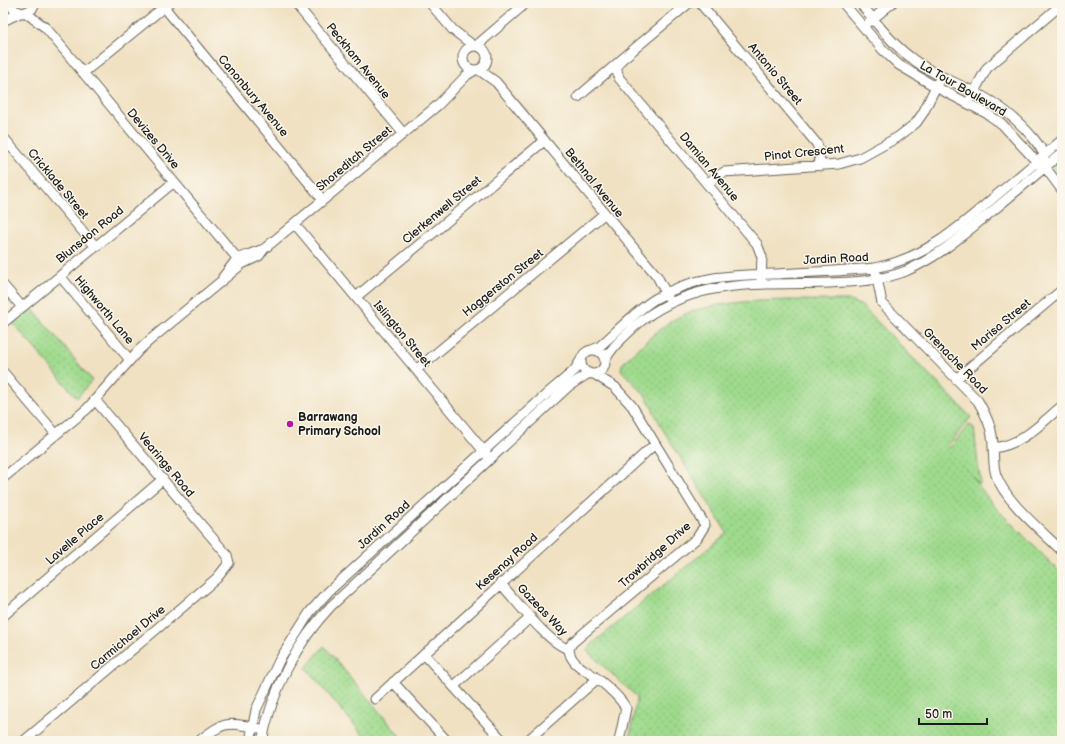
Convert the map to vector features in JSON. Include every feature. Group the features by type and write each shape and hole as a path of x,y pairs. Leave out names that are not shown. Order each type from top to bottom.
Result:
{"street":[{"path":"3,14 10,3"},
{"name":"Devizes Drive","path":"10,3 14,10 23,13 46,28 239,262"},
{"path":"3,21 32,9 36,3"},
{"name":"Devizes Drive","path":"36,3 46,28"},
{"name":"Peckham Avenue","path":"295,3 403,134"},
{"path":"430,3 453,30 475,46 482,48 487,56"},
{"path":"463,58 467,49 475,46 526,3"},
{"path":"578,97 689,3"},
{"name":"Antonio Street","path":"700,3 817,144 820,166"},
{"name":"La Tour Boulevard","path":"843,3 863,27 899,64 936,87 1002,124 1037,162 1045,167"},
{"name":"La Tour Boulevard","path":"860,3 884,33 911,58 941,76 995,104 1018,122 1039,145 1045,155"},
{"path":"863,27 892,3"},
{"path":"968,104 987,68 1062,4"},
{"path":"83,73 166,5"},
{"name":"Canonbury Avenue","path":"166,5 324,200"},
{"path":"453,30 468,68 477,70 485,65 488,41 495,30"},
{"name":"Bethnal Avenue","path":"487,56 496,82"},
{"name":"Shoreditch Street","path":"457,84 463,58"},
{"name":"Damian Avenue","path":"621,60 617,65 616,72 619,78 760,249 760,285"},
{"name":"Shoreditch Street","path":"3,478 87,408 150,340 219,283 239,262 259,256 264,249 438,105 457,84 477,70"},
{"name":"Bethnal Avenue","path":"477,70 496,82 657,276 670,302"},
{"name":"Pinot Crescent","path":"707,183 724,172 820,166 839,164 860,158 898,137 916,122 923,114 941,76"},
{"name":"Cricklade Street","path":"3,137 96,247"},
{"name":"Jardin Road","path":"592,350 599,346 643,306 666,293 689,283 709,278 875,268 897,264 918,255 937,243 1062,140"},
{"name":"Clerkenwell Street","path":"356,297 544,141"},
{"name":"Jardin Road","path":"604,363 612,347 634,327 661,307 694,292 718,287 853,282 877,279 905,271 934,257 1062,153"},
{"path":"1045,155 1045,167 1062,190"},
{"name":"Blunsdon Road","path":"3,323 174,182"},
{"name":"Haggerston Street","path":"416,370 604,214"},
{"name":"Islington Street","path":"295,224 490,459"},
{"name":"Grenache Road","path":"875,268 882,303 978,401 989,420 994,448 995,474 1000,485 1010,499 1060,545"},
{"name":"Highworth Lane","path":"60,276 130,360"},
{"path":"3,285 22,307"},
{"name":"Marisa Street","path":"956,379 1062,290"},
{"path":"592,350 599,352 604,363 600,371 592,373 582,366 581,360 585,353 592,350"},
{"name":"Jardin Road","path":"250,741 256,710 279,661 310,612 329,591 483,451 549,392 574,372 581,360"},
{"name":"Trowbridge Drive","path":"604,363 615,387"},
{"path":"3,372 55,434"},
{"name":"Jardin Road","path":"262,741 268,714 290,662 314,624 331,606 569,386 592,373"},
{"name":"Trowbridge Drive","path":"569,649 572,643 697,538 705,525 632,406 615,387 592,373"},
{"name":"Vearings Road","path":"95,400 219,546"},
{"path":"994,448 1013,444 1021,440 1062,406"},
{"name":"Kesenay Road","path":"375,699 500,583 655,444"},
{"name":"Lavelle Place","path":"3,616 163,479"},
{"name":"Carmichael Drive","path":"24,741 217,578 229,563 227,555 219,546"},
{"name":"Gazeas Way","path":"500,583 558,645 569,649"},
{"path":"454,686 531,617"},
{"path":"569,649 571,658 621,700 626,708 619,741"},
{"path":"424,654 503,741"},
{"path":"527,741 597,679"},
{"path":"394,682 447,741"},
{"path":"199,741 216,727 232,723 264,730"}],"green space":[{"path":"1062,156 1062,180 1051,166"},
{"path":"848,300 862,306 971,417 948,446 950,448 969,424 974,428 981,483 978,484 966,468 994,506 1062,574 1062,741 629,741 637,697 587,651 592,644 727,533 662,428 646,396 621,370 622,364 646,341 673,320 690,312 711,306 758,301"},
{"path":"31,307 92,380 77,398 13,323"},
{"path":"324,646 404,741 368,741 306,668"}],"place":[{"name":"Barrawang Primary School","path":"290,424"}]}
